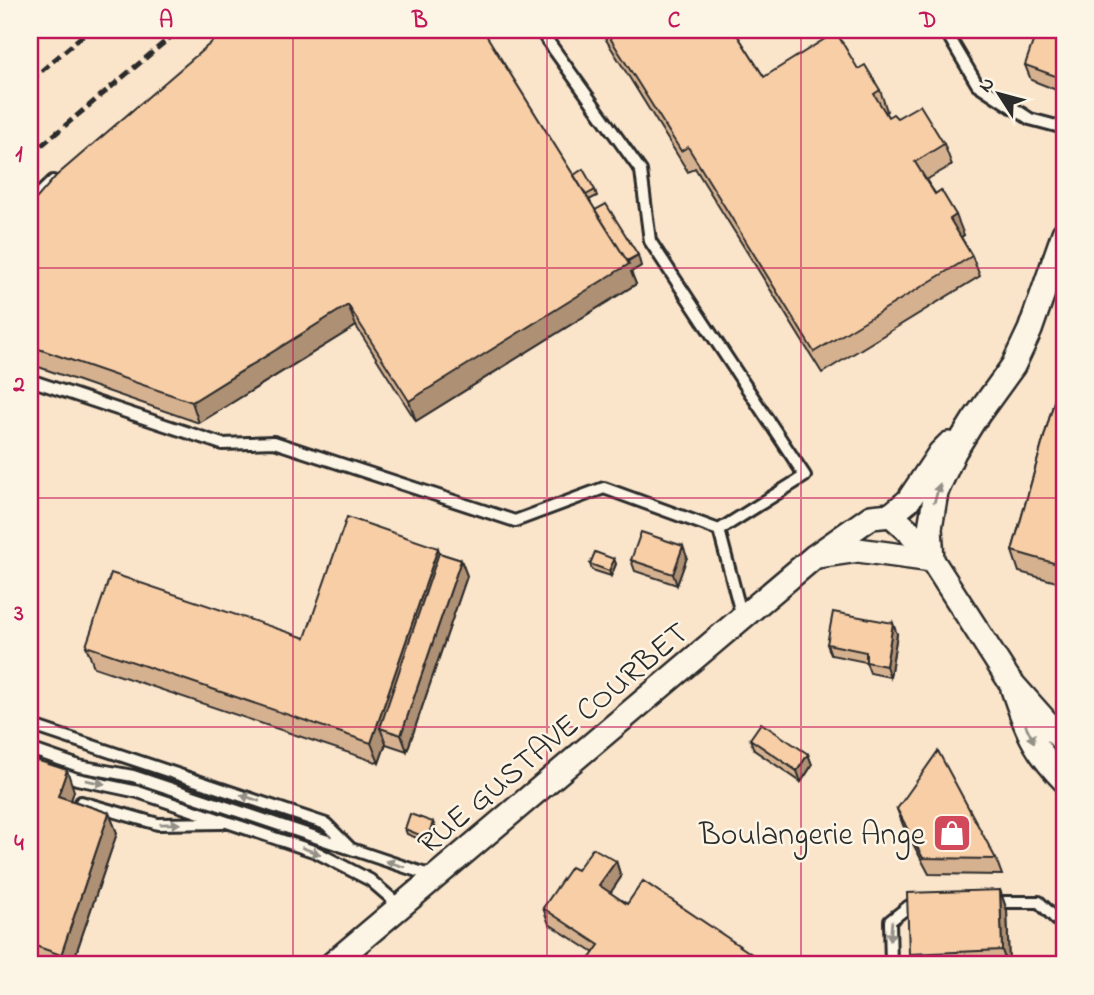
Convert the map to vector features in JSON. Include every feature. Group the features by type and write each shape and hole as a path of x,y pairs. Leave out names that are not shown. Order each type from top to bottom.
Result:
{"street":[{"path":"932,560 930,528 936,492 954,452 1013,366 1030,330 1064,233"},
{"path":"974,420 940,453 900,508 910,532 932,560 1009,680 1064,742"},
{"name":"RUE GUSTAVE COURBET","path":"331,965 814,557 871,517 900,508"},
{"path":"853,528 851,538 858,550"},
{"path":"814,557 858,550 932,560"},
{"path":"1009,680 1029,736 1048,764 1064,780"}],"lane":[{"path":"540,30 641,171 650,241 806,476 719,530"},
{"path":"945,30 977,84 1030,119 1064,128"},
{"path":"30,203 58,177"},
{"path":"30,380 222,444 274,442 515,521 604,488 719,530"},
{"path":"719,530 742,617"},
{"path":"30,725 326,824 352,850"},
{"path":"30,748 79,766 133,776 423,873 438,874"},
{"path":"30,762 78,779 138,792 316,852 370,880 400,906"},
{"path":"81,802 158,824 230,823"},
{"path":"985,902 1040,902 1058,921"},
{"path":"891,965 890,921 909,906 934,905"}],"shaded area":[{"path":"30,30 1064,30 1064,965 30,965"}],"building":[{"path":"226,30 483,30 629,264 409,401 348,305 192,402 30,346 30,206 56,176"},
{"path":"605,30 734,30 764,77 836,32 858,69 865,65 880,90 874,94 888,117 893,114 897,118 920,105 944,144 915,162 935,194 941,190 956,215 950,219 972,256 814,352 688,147 681,151"},
{"path":"1037,30 1064,30 1064,60 1058,77 1025,65"},
{"path":"583,169 595,190 586,195 574,175"},
{"path":"606,204 638,255 627,261 595,210"},
{"path":"1064,366 1064,566 1012,551"},
{"path":"347,517 438,548 371,743 86,646 111,573 305,638"},
{"path":"641,532 683,546 673,574 631,560"},
{"path":"595,552 614,559 609,571 590,564"},
{"path":"439,553 461,560 401,735 380,728"},
{"path":"833,612 893,623 886,666 866,662 866,652 827,644"},
{"path":"761,723 808,754 797,771 750,739"},
{"path":"938,751 996,859 923,858 897,809"},
{"path":"30,758 67,770 58,796 109,813 61,955 30,944"},
{"path":"410,814 433,822 427,838 405,829"},
{"path":"593,848 616,861 599,885 627,904 643,881 768,965 585,965 599,945 543,908 571,867 577,870"},
{"path":"1000,890 1002,950 909,954 907,893"}],"railway":[{"path":"30,81 89,30"},
{"path":"30,155 179,30"}],"place":[{"name":"Boulangerie Ange","path":"952,833"}]}
